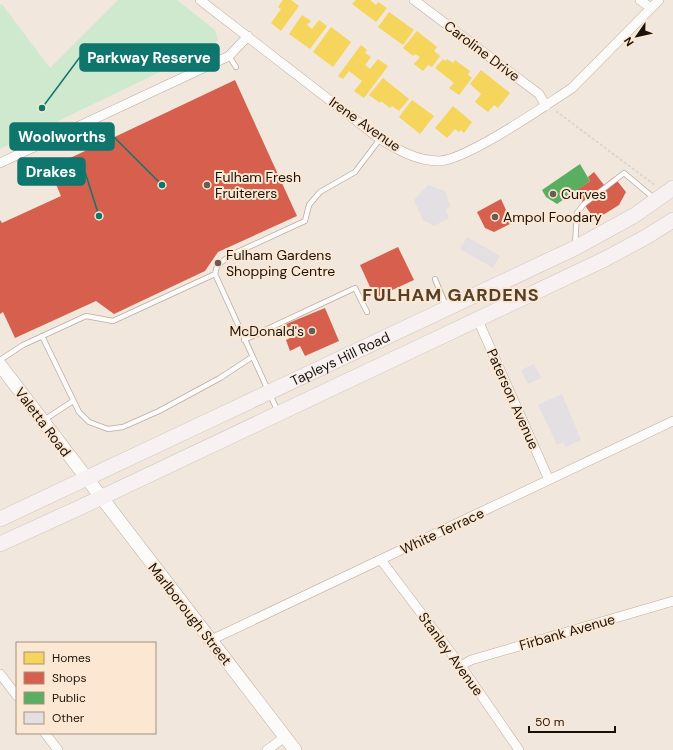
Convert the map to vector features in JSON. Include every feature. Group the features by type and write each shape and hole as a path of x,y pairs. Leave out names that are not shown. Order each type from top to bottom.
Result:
{"main road":[{"name":"Tapleys Hill Road","path":"0,518 576,248 635,215 666,193"},
{"name":"Tapleys Hill Road","path":"0,544 101,498 477,318 603,260 673,220"}],"street":[{"name":"Irene Avenue","path":"200,0 393,147 419,159 440,161 466,153 546,106 572,88 659,0"},
{"name":"Caroline Drive","path":"414,0 539,94 546,106"},
{"path":"640,0 651,8"},
{"path":"0,163 229,56 248,36"},
{"name":"Paterson Avenue","path":"477,318 549,480"},
{"name":"Valetta Road","path":"0,365 86,478"},
{"name":"White Terrace","path":"211,640 673,421"},
{"name":"Marlborough Street","path":"86,478 294,750"},
{"name":"Stanley Avenue","path":"381,560 461,666 519,750"},
{"name":"Firbank Avenue","path":"461,666 471,660 673,601"},
{"path":"0,674 16,695"},
{"path":"46,734 58,750"},
{"path":"266,750 285,737"}],"lane":[{"path":"229,56 236,67"},
{"path":"278,413 215,274 216,266 222,260 306,221 309,205 320,192 355,172 380,138"},
{"path":"576,248 575,224 577,213 584,204 624,173 666,193"},
{"path":"0,360 20,346 86,316 111,321 122,318 215,274"},
{"path":"434,279 446,308"},
{"path":"244,340 355,288 367,312"},
{"path":"42,336 79,412 88,422 100,428 117,429 159,411 220,378 252,357"},
{"path":"43,421 73,401"}],"path":[{"path":"556,111 666,193"}],"green space":[{"path":"118,0 177,0 215,30 218,39 214,46 0,149 0,5 2,4 50,68"}],"building: Homes":[{"path":"283,0 291,0 299,6 281,31 271,23 281,9 278,7"},
{"path":"356,0 370,0 376,5 378,2 387,8 376,22 352,4"},
{"path":"389,12 414,30 403,45 378,27"},
{"path":"302,15 311,21 307,25 312,29 319,20 327,26 310,49 289,34"},
{"path":"331,27 351,42 333,67 313,52"},
{"path":"417,31 437,47 434,51 440,56 432,67 428,65 423,71 414,64 420,57 415,54 413,56 403,48"},
{"path":"361,45 367,50 365,53 371,57 365,65 370,69 378,59 388,66 364,98 354,91 362,81 349,71 343,79 338,76"},
{"path":"443,59 445,61 447,59 453,63 455,60 470,71 468,75 472,78 459,95 449,88 454,83 435,68"},
{"path":"481,70 510,93 498,108 494,105 488,112 475,102 481,94 470,84"},
{"path":"383,78 409,99 399,111 392,106 390,108 381,101 380,103 369,95"},
{"path":"412,100 434,116 420,134 399,117"},
{"path":"453,106 472,122 464,133 461,130 459,132 455,129 447,138 435,128"}],"building: Shops":[{"name":"Fulham Gardens Shopping Centre","path":"235,80 297,216 218,252 205,271 114,314 96,301 15,338 3,312 0,314 0,220 2,223 61,196 49,168"},
{"path":"594,172 604,185 614,177 626,192 619,205 595,220 575,191 590,181 588,177"},
{"name":"Ampol Foodary","path":"501,199 512,223 494,232 485,228 477,212"},
{"path":"398,247 414,280 375,298 360,265"},
{"name":"McDonald's","path":"325,308 339,341 305,356 300,346 290,351 286,340 292,337 286,324"}],"building: Public":[{"path":"580,164 590,181 557,204 546,197 542,190"}],"building: Other":[{"path":"428,185 445,191 450,206 446,210 449,218 434,226 423,220 414,200"},
{"path":"467,237 500,256 493,268 460,249"},
{"path":"534,364 541,378 528,384 521,370"},
{"path":"562,394 581,440 566,447 563,442 557,445 538,405"}],"place":[{"name":"Parkway Reserve","path":"42,108"},
{"name":"Woolworths","path":"162,185"},
{"name":"Fulham Fresh Fruiterers","path":"207,185"},
{"name":"Curves","path":"553,194"},
{"name":"Drakes","path":"99,216"},
{"name":"Ampol Foodary","path":"495,217"},
{"name":"Fulham Gardens Shopping Centre","path":"218,263"},
{"name":"McDonald's","path":"312,331"}],"district":[{"name":"FULHAM GARDENS","path":"451,295"}]}
